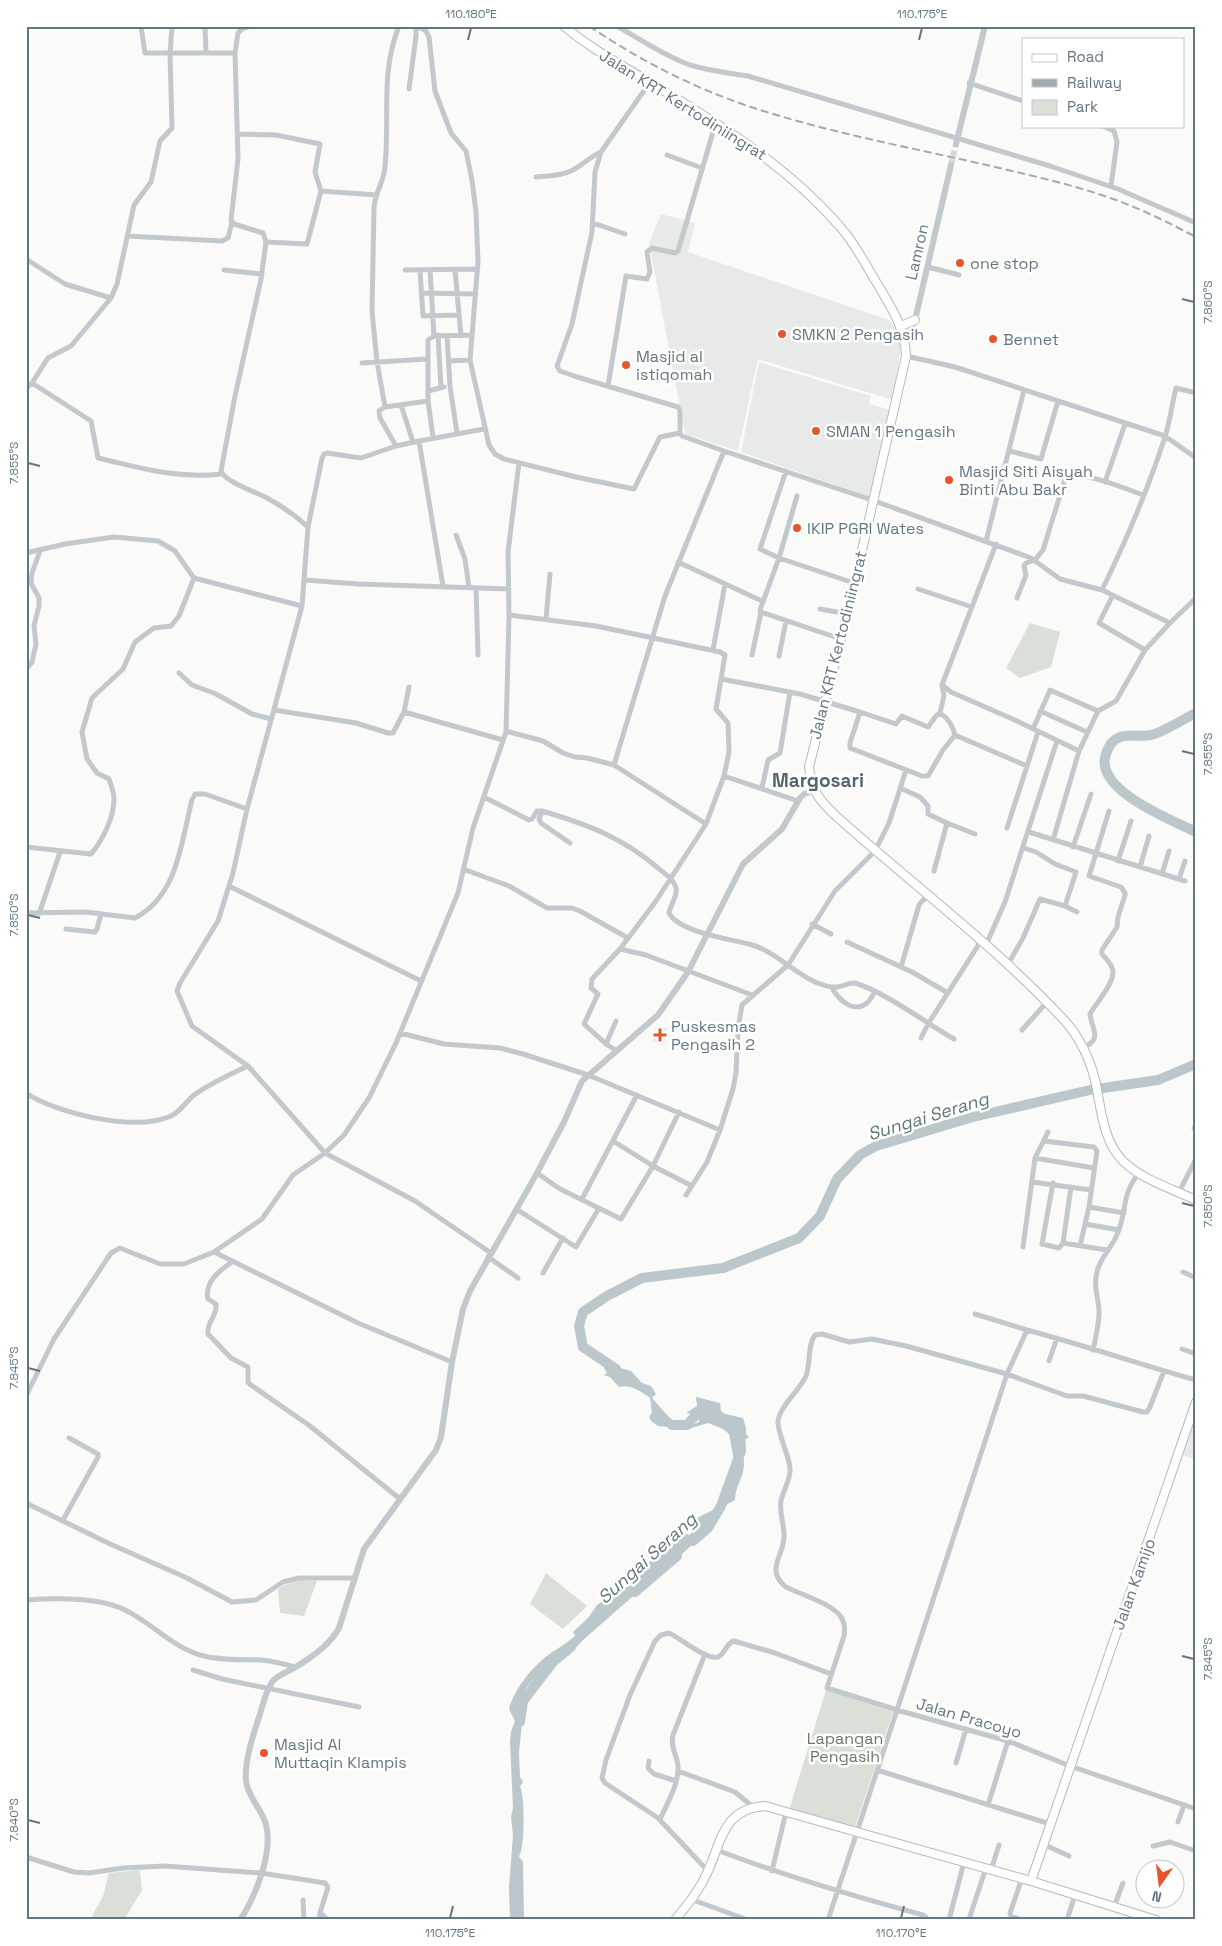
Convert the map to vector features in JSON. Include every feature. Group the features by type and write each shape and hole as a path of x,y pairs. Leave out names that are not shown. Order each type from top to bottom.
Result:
{"main road":[{"name":"Jalan KRT Kertodiniingrat","path":"564,26 605,56 716,122 752,146 787,174 841,228 856,249 901,326 906,344 906,356 847,614 809,767 811,784 824,805 1008,964 1066,1021 1079,1038 1095,1079 1109,1139 1114,1151 1124,1162 1139,1173 1196,1200"},
{"path":"901,326 915,320"},
{"name":"Jalan Kamijo","path":"1031,1881 1196,1402"},
{"path":"676,1920 693,1900 731,1820 740,1812 753,1807 765,1806 1022,1878 1156,1920"}],"street":[{"path":"141,26 145,53 235,53"},
{"path":"26,388 32,383 48,358 71,346 111,298 117,284 134,204 151,182 160,141 172,128 170,54 172,26"},
{"path":"205,26 206,53"},
{"path":"127,236 222,242 228,238 232,222 230,217 238,159 235,53 238,33 242,29 251,26"},
{"path":"385,407 377,362 372,291 374,202 382,184 385,167 387,75 399,26"},
{"path":"409,89 416,26 426,31 430,37 435,91 452,133 467,155 472,180 476,212 477,269 470,360 484,429 489,445 495,454 519,463 634,488 660,437 680,433"},
{"path":"617,26 673,58 689,64 719,72 748,76 956,141 1111,186 1196,223"},
{"path":"956,141 985,26"},
{"path":"650,82 601,152 595,172 593,223 574,317 557,366 561,371 678,406 680,411 680,433 682,436 996,544 1035,560 1060,579 1102,590 1170,623"},
{"path":"970,83 1022,101"},
{"path":"608,386 626,276 647,279 650,272 647,252 652,248 674,253 678,251 716,122"},
{"path":"1107,128 1114,131 1117,142 1111,186"},
{"path":"238,134 276,136 320,144 315,172 321,191 307,244 266,242"},
{"path":"536,177 560,175 572,170 589,157 601,152"},
{"path":"667,155 702,168"},
{"name":"Lamron","path":"906,344 915,320 951,165"},
{"path":"321,191 377,195"},
{"path":"222,474 221,464 262,274 266,242 265,236 260,231 232,222"},
{"path":"593,223 625,234"},
{"path":"26,259 65,284 111,298"},
{"path":"928,267 959,275"},
{"path":"405,270 477,269"},
{"path":"224,270 262,274"},
{"path":"420,270 422,314 433,316 459,315"},
{"path":"430,270 433,316 442,388"},
{"path":"455,270 461,336"},
{"path":"421,293 476,294"},
{"path":"433,437 428,401 428,340 436,336 471,335"},
{"path":"447,336 450,386 457,433"},
{"path":"906,356 955,367 1165,436 1196,458"},
{"path":"362,363 427,359"},
{"path":"449,361 470,360"},
{"path":"32,383 91,421 98,458 174,475 198,477 222,474 268,498 299,518 308,527"},
{"path":"428,390 450,386"},
{"path":"1102,590 1122,549 1165,436 1176,388 1196,393"},
{"path":"986,541 1024,390"},
{"path":"396,446 379,415 380,411 385,407 428,401"},
{"path":"1010,451 1041,459 1058,401"},
{"path":"402,405 413,442"},
{"path":"1106,482 1125,424"},
{"path":"484,429 433,437 396,446 361,458 324,454 308,527 302,606 247,809 229,886 218,921 180,983 177,994 192,1026 248,1066 325,1153 415,1201 518,1278"},
{"path":"419,441 443,586"},
{"path":"614,765 665,596 724,451"},
{"path":"26,1396 54,1338 111,1253 120,1248 160,1264 184,1264 214,1252 262,1219 294,1175 325,1153 344,1135 369,1098 400,1032 458,893 474,828 506,731 509,615 508,552 519,463"},
{"path":"786,471 759,547 760,550 854,583"},
{"path":"1017,598 1026,575 1024,566 1026,563 1035,560 1043,550 1066,476 1074,474 1106,482 1143,495"},
{"path":"752,656 762,601 779,558 797,496"},
{"path":"456,535 465,559 469,588"},
{"path":"26,554 65,544 114,537 158,541 175,551 194,578 302,606"},
{"path":"722,679 790,692 896,724 902,716 928,727 940,713 944,696 942,685 996,544"},
{"path":"26,669 32,662 36,644 34,626 39,598 31,583 32,572 40,551"},
{"path":"678,562 762,601"},
{"path":"546,618 550,574"},
{"path":"26,847 91,854 98,845 112,812 114,797 109,779 98,773 87,759 82,732 92,698 123,669 135,642 154,628 171,626 179,616 194,578"},
{"path":"305,580 358,584 509,589"},
{"path":"713,650 725,584"},
{"path":"476,588 478,655"},
{"path":"918,589 972,607"},
{"path":"1113,595 1099,623 1145,650"},
{"path":"1053,840 1079,751 1098,711 1111,705 1119,697 1145,650 1196,598"},
{"path":"820,609 847,614"},
{"path":"761,612 841,639"},
{"path":"509,615 546,618 713,650 725,655 716,705 718,712 725,719 729,728 729,752 724,776 706,824 656,901 620,949 592,979 591,988 598,992 598,994 584,1023 586,1027 606,1044 617,1051"},
{"path":"778,656 786,621"},
{"path":"179,673 192,685 216,694 252,714 271,719"},
{"path":"942,685 951,692 1079,751"},
{"path":"274,710 356,723 388,734 395,731 404,712 408,688"},
{"path":"1007,828 1027,766 1040,711 1050,690 1098,711"},
{"path":"762,788 768,760 780,753 790,692"},
{"path":"1040,711 1087,732"},
{"path":"404,712 503,740"},
{"path":"860,712 850,748 922,776 928,776 939,754 955,735"},
{"path":"940,713 946,717 955,735 1027,766"},
{"path":"506,731 542,741 575,757 614,765 706,824"},
{"path":"921,1038 948,993 998,920 1024,848 1058,741"},
{"path":"686,1195 706,1162 720,1130 733,1089 736,1073 740,1008 752,994 788,965 834,891 876,851 889,823 906,770"},
{"path":"724,776 798,801"},
{"path":"900,788 920,797 928,806 928,814 975,834"},
{"path":"240,1920 254,1893 261,1873 268,1838 264,1820 246,1783 246,1775 253,1739 268,1688 277,1678 296,1668 335,1637 340,1628 364,1549 436,1450 441,1437 452,1362 463,1309 470,1291 537,1173 564,1122 582,1082 658,1015 688,972 743,864 782,829 804,794 814,790"},
{"path":"26,913 86,912 135,918 147,909 164,891 173,876 195,794 202,794 247,809"},
{"path":"1073,847 1091,794"},
{"path":"484,797 529,820 532,819 537,811 542,811 592,827 618,839 643,855 670,879 676,887 676,893 670,908 671,917 681,923 707,934 759,947 815,982 833,987 851,983 875,992 954,1039"},
{"path":"542,811 539,819 541,824 570,843"},
{"path":"1089,876 1109,811"},
{"path":"1118,861 1131,821"},
{"path":"934,871 947,823"},
{"path":"1029,832 1182,880 1185,861"},
{"path":"1140,867 1149,836"},
{"path":"1024,848 1036,852 1054,864 1121,887 1125,893 1117,927 1102,950 1102,954 1113,970 1113,975 1090,1014 1095,1039 1090,1045 1083,1048"},
{"path":"1162,874 1169,851"},
{"path":"39,914 60,852"},
{"path":"464,869 514,888 547,908 578,910 628,938"},
{"path":"1066,906 1076,872"},
{"path":"229,886 421,980"},
{"path":"901,967 920,905 923,900 929,897"},
{"path":"1008,964 1023,938 1040,899 1066,906 1077,912"},
{"path":"66,929 95,932 101,914"},
{"path":"812,924 831,934"},
{"path":"847,942 901,967 948,993"},
{"path":"620,949 646,955 752,994"},
{"path":"833,987 840,1000 855,1007 867,1003 875,992"},
{"path":"1022,1030 1046,1002"},
{"path":"606,1044 616,1021"},
{"path":"400,1032 444,1044 500,1048 588,1075 720,1130"},
{"path":"26,1093 48,1104 97,1119 113,1122 159,1119 175,1114 194,1094 248,1066"},
{"path":"582,1199 637,1095"},
{"path":"537,1173 560,1188 621,1219 653,1166 679,1112"},
{"path":"1023,1247 1035,1158 1048,1132"},
{"path":"613,1141 653,1166 692,1186"},
{"path":"1044,1141 1094,1148 1097,1151 1089,1207 1080,1246"},
{"path":"1035,1158 1094,1168"},
{"path":"1179,1192 1196,1159"},
{"path":"1093,1350 1099,1312 1095,1285 1100,1260 1119,1230 1128,1188 1139,1173"},
{"path":"1032,1182 1053,1183 1091,1190"},
{"path":"1053,1183 1042,1244 1059,1248 1063,1243 1071,1186"},
{"path":"1089,1207 1124,1213"},
{"path":"516,1209 576,1247 599,1208"},
{"path":"1085,1224 1119,1230"},
{"path":"543,1273 563,1238"},
{"path":"1063,1243 1107,1250"},
{"path":"214,1252 358,1323 452,1362"},
{"path":"232,1262 220,1270 208,1285 208,1298 216,1304 217,1309 208,1325 208,1334 231,1358 248,1367 248,1382 251,1385 310,1426 400,1499"},
{"path":"1183,1272 1196,1278"},
{"path":"975,1314 1196,1380"},
{"path":"1027,1330 1007,1374 896,1710 828,1688 844,1636 845,1628 842,1619 826,1606 786,1587 780,1582 776,1574 777,1560 784,1535 780,1513 781,1502 790,1469 778,1421 782,1411 805,1378 813,1338 818,1334 849,1342 872,1340 906,1346 1007,1374 1067,1396 1083,1396 1143,1412 1146,1412 1150,1407 1164,1371"},
{"path":"1049,1360 1057,1338"},
{"path":"1182,1349 1196,1354"},
{"path":"63,1520 98,1457 98,1454 69,1438"},
{"path":"26,1503 108,1543 187,1578 232,1602 256,1600 283,1582 299,1578 354,1578"},
{"path":"26,1600 45,1598 97,1602 115,1606 131,1614 168,1640 184,1649 201,1655 216,1658 263,1661 296,1668"},
{"path":"708,1871 660,1819 605,1783 602,1778 603,1770 630,1695 655,1641 661,1634 668,1633 705,1654 718,1657 730,1642 734,1641 775,1653 831,1674"},
{"path":"660,1819 676,1781 678,1771 672,1739 705,1654"},
{"path":"193,1670 222,1679 359,1707"},
{"name":"Jalan Pracoyo","path":"828,1920 896,1710 1008,1741 1070,1766 1196,1809"},
{"path":"956,1763 966,1729"},
{"path":"988,1805 1008,1741"},
{"path":"649,1761 648,1768 651,1773 676,1781"},
{"path":"877,1770 1050,1824"},
{"path":"678,1771 736,1792 753,1807"},
{"path":"1178,1822 1184,1805"},
{"path":"772,1871 786,1812"},
{"path":"1153,1846 1170,1842 1196,1851"},
{"path":"1043,1844 1069,1856"},
{"path":"969,1919 999,1845"},
{"path":"717,1850 772,1871 838,1892 921,1914 925,1916 926,1920"},
{"path":"26,1857 74,1872 89,1873 123,1868 165,1866 261,1873 327,1885 319,1920"},
{"path":"949,1920 964,1862"},
{"path":"1020,1919 1011,1916 1010,1913 1022,1878"},
{"path":"1114,1908 1123,1883"},
{"path":"1067,1920 1075,1895"},
{"path":"303,1900 304,1920"},
{"path":"693,1900 748,1920"},
{"path":"320,1913 328,1920"}],"shaded area":[{"name":"SMKN 2 Pengasih","path":"661,214 695,223 688,252 889,320 898,332 901,344 893,400 758,359 738,451 685,434 649,243"},
{"name":"SMAN 1 Pengasih","path":"759,362 871,396 869,404 891,410 870,497 741,452"},
{"name":"Puskesmas Pengasih 2","path":"656,1026 667,1028 664,1045 653,1041"},
{"path":"604,1358 607,1362 607,1358 617,1367 631,1371 642,1383 651,1386 656,1394 652,1398 672,1420 684,1425 699,1422 698,1415 686,1413 697,1406 696,1397 720,1403 721,1411 725,1414 743,1418 746,1434 749,1437 740,1443 744,1466 735,1500 715,1511 708,1518 703,1535 672,1563 660,1566 640,1590 583,1640 569,1655 567,1653 550,1660 526,1688 520,1701 523,1713 519,1752 520,1777 523,1782 520,1787 523,1800 524,1822 519,1856 522,1863 517,1880 520,1920 510,1920 509,1886 513,1835 511,1817 513,1808 510,1741 515,1721 509,1709 515,1694 535,1667 575,1636 573,1632 588,1618 597,1605 617,1591 630,1578 635,1577 679,1535 682,1533 690,1535 694,1527 689,1525 691,1521 723,1505 729,1497 730,1486 736,1471 729,1434 723,1429 708,1423 688,1429 658,1426 651,1421 649,1416 652,1413 650,1398 631,1387 619,1387 610,1377 604,1375 607,1373 603,1366"},
{"path":"1196,1407 1196,1460 1180,1454"}],"green space":[{"path":"1030,623 1060,632 1051,667 1020,678 1006,668"},
{"path":"546,1573 587,1606 563,1629 530,1604"},
{"path":"301,1580 317,1581 304,1616 280,1613 278,1589"},
{"name":"Lapangan Pengasih","path":"826,1690 893,1712 854,1830 789,1810"},
{"path":"140,1870 142,1890 124,1920 90,1920 103,1896 109,1873"}],"waterway":[{"name":"Sungai Serang","path":"1196,713 1168,728 1147,736 1124,736 1114,740 1107,751 1105,767 1111,780 1137,802 1196,832"},
{"name":"Sungai Serang","path":"616,1369 583,1347 579,1326 583,1312 607,1296 642,1278 723,1268 799,1238 820,1216 837,1179 860,1155 876,1146 973,1117 1090,1090 1158,1080 1196,1064"},
{"name":"Sungai Serang","path":"672,1425 687,1425 703,1407 707,1409"},
{"name":"Sungai Serang","path":"693,1541 708,1528 721,1506 741,1451 740,1430"},
{"name":"Sungai Serang","path":"635,1592 677,1556"},
{"name":"Sungai Serang","path":"520,1722 523,1701 553,1662 571,1647"},
{"name":"Sungai Serang","path":"518,1863 519,1920"}],"tunnel":[{"path":"951,165 956,144"}],"railway":[{"path":"589,26 647,62 688,82 751,107 815,126 1076,187 1134,207 1196,237"}],"place":[{"name":"one stop","path":"960,263"},
{"name":"SMKN 2 Pengasih","path":"782,334"},
{"name":"Bennet","path":"993,339"},
{"name":"Masjid al istiqomah","path":"626,365"},
{"name":"SMAN 1 Pengasih","path":"816,431"},
{"name":"Masjid Siti Aisyah Binti Abu Bakr","path":"949,480"},
{"name":"IKIP PGRI Wates","path":"797,528"},
{"name":"Puskesmas Pengasih 2","path":"660,1035"},
{"name":"Masjid Al Muttaqin Klampis","path":"264,1753"}],"district":[{"name":"Margosari","path":"818,780"}]}
